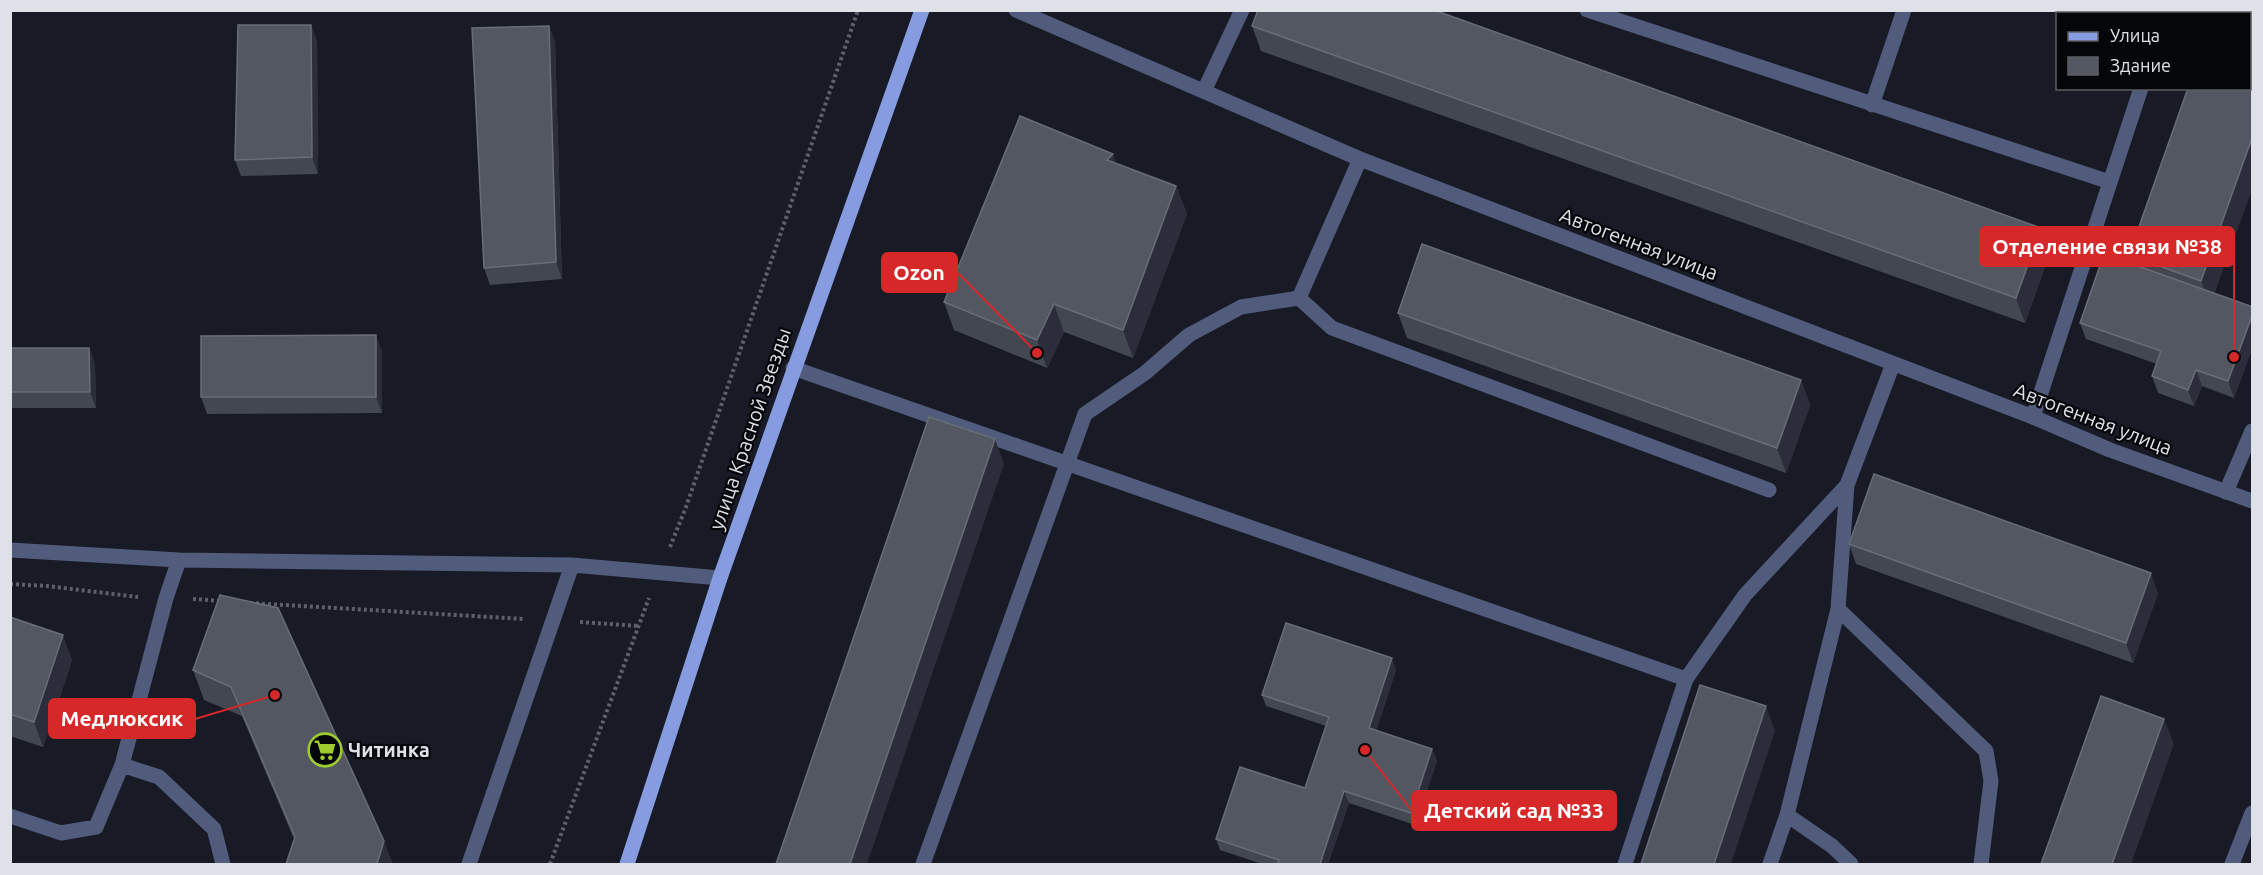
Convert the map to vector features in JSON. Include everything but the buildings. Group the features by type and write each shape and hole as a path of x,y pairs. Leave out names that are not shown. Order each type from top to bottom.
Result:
{"main road":[{"name":"улица Красной Звезды","path":"627,864 720,578 922,10"}],"street":[{"name":"Автогенная улица","path":"1016,10 1360,159 2033,417 2110,450 2253,501"},
{"path":"1204,91 1242,10"},
{"path":"1587,10 2110,182"},
{"path":"1872,105 1904,10"},
{"path":"2033,417 2140,90"},
{"path":"1299,298 1360,159"},
{"path":"923,864 1085,414 1145,373 1189,334 1241,307 1299,298"},
{"path":"1299,298 1332,328 1769,490"},
{"path":"1770,864 1787,815 1838,609 1847,484 1893,364"},
{"path":"793,368 1686,679"},
{"path":"2226,492 2253,431"},
{"path":"1625,864 1686,679 1745,595 1847,484"},
{"path":"10,550 179,560 572,565 720,578"},
{"path":"10,816 61,833 96,827 122,765 166,598 179,560"},
{"path":"469,864 572,565"},
{"path":"1838,609 1986,751 1991,781 1981,864"},
{"path":"122,765 159,777 214,829 223,864"},
{"path":"2232,864 2253,813"},
{"path":"1787,815 1832,846 1851,864"}],"path":[{"path":"550,864 659,572 686,507 858,10"},
{"path":"10,584 47,586 124,597 225,601"},
{"path":"248,603 639,626"}],"place":[{"name":"Ozon","path":"1037,353"},
{"name":"Отделение связи №38","path":"2234,357"},
{"name":"Медлюксик","path":"275,695"},
{"name":"Читинка","path":"325,750"},
{"name":"Детский сад №33","path":"1365,750"}]}
